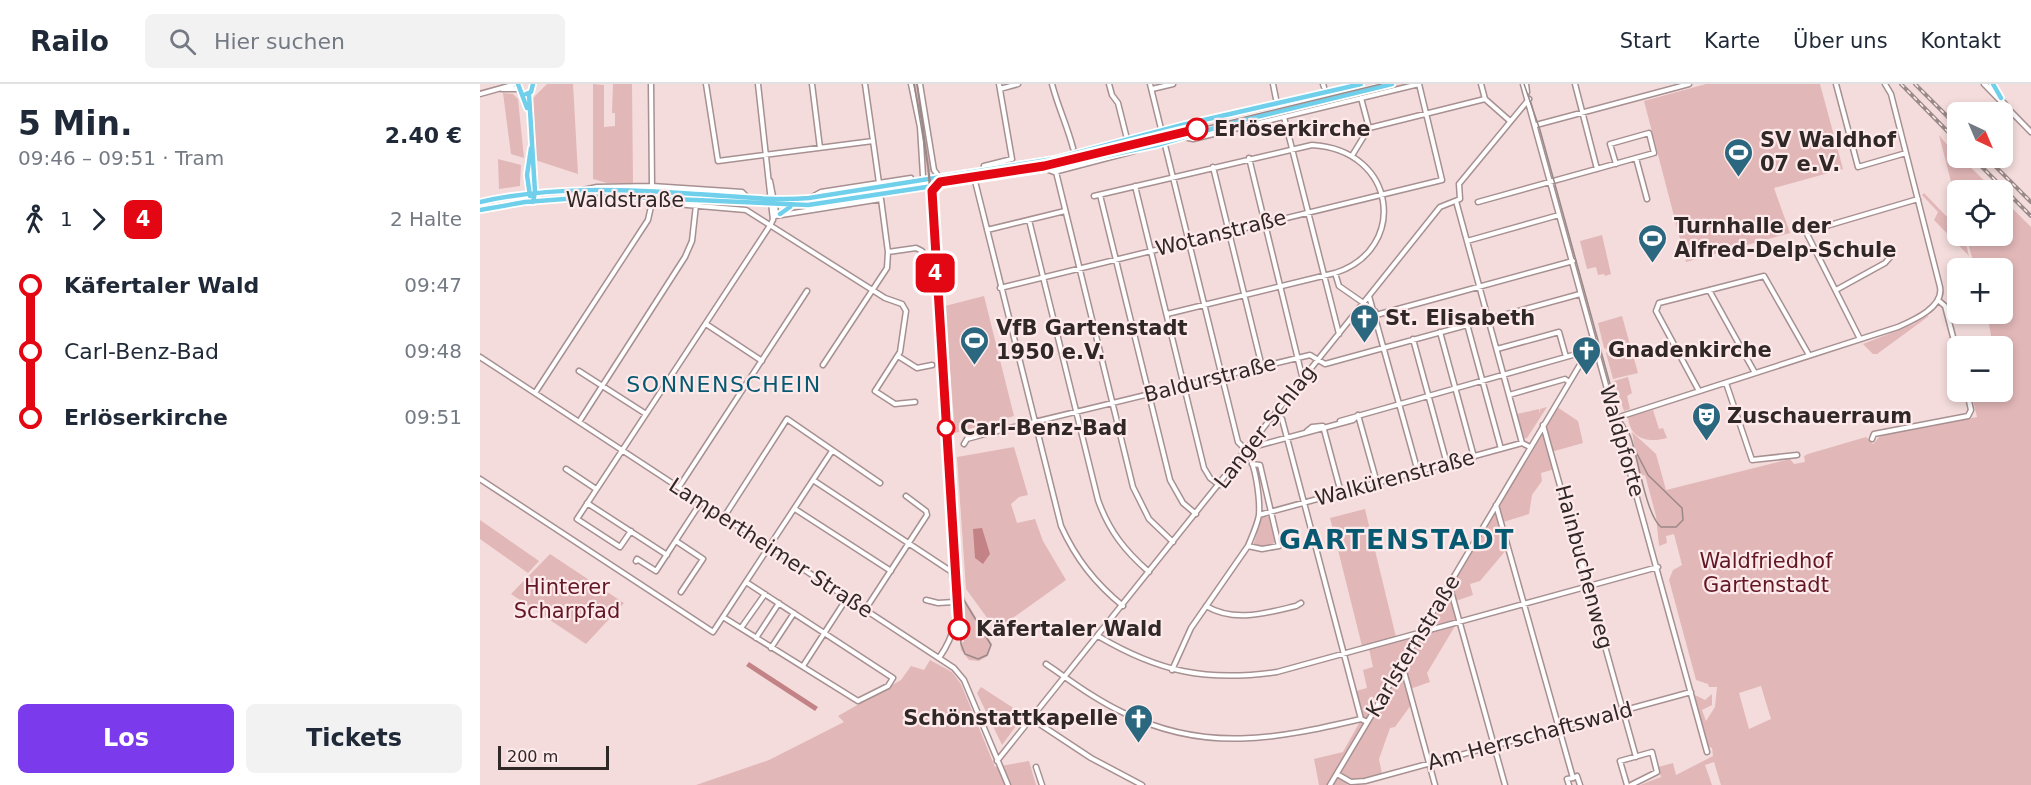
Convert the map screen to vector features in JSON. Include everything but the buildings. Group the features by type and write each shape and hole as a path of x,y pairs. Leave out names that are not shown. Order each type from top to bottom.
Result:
{"main road":[{"path":"773,197 809,198 1054,159 1361,84"},
{"name":"Waldstraße","path":"480,210 533,202 630,196 791,206 886,194 1045,169 1166,142 1392,84"},
{"path":"1993,84 2001,98"},
{"path":"526,94 535,85"},
{"path":"517,86 526,94 535,192 533,202"},
{"path":"531,145 527,175 528,193 533,202"},
{"path":"972,173 984,166"},
{"path":"937,174 944,178"},
{"name":"Waldstraße","path":"480,202 535,192 580,191 653,191 773,197"},
{"path":"881,199 886,194"},
{"path":"775,218 791,206"}],"street":[{"path":"651,84 652,186"},
{"path":"706,84 718,161 873,141"},
{"path":"758,84 775,218"},
{"path":"812,84 820,148"},
{"path":"865,84 879,183"},
{"path":"809,198 821,192 918,179 924,164 911,84"},
{"path":"920,84 933,163 937,174"},
{"path":"984,166 1011,159 999,86 1018,84"},
{"path":"1052,84 1058,109 1065,116 1073,148"},
{"path":"1109,84 1112,95 1118,103 1126,135"},
{"path":"1172,670 1181,646 1248,546 1259,515 1258,493 1250,456 1238,442 1151,87 1173,84"},
{"path":"1273,84 1276,99"},
{"path":"1419,84 1426,114"},
{"name":"Waldstraße","path":"1183,136 1193,139 1419,84"},
{"path":"1481,84 1485,99 1510,120"},
{"name":"Waldpforte","path":"1525,84 1580,294 1658,567 1707,752"},
{"path":"1575,84 1597,169"},
{"path":"1536,126 1689,84"},
{"path":"1836,84 1858,167 1906,153"},
{"path":"1616,418 1907,323 1938,300 1941,289 1890,92 1885,84"},
{"path":"1984,84 2004,102"},
{"path":"1984,84 2002,102"},
{"path":"480,94 517,86"},
{"path":"1361,98 1369,128"},
{"path":"1528,98 1459,184 1460,196 1456,201 1522,443 1530,447"},
{"path":"1353,154 1369,128 1485,99"},
{"path":"2013,113 2031,132"},
{"name":"Wotanstraße","path":"1000,288 1442,180 1426,114"},
{"path":"1284,117 1339,334"},
{"path":"1478,202 1616,164 1654,153 1649,133 1610,144 1616,164"},
{"path":"1094,196 1312,145 1331,146 1353,154 1372,172 1382,194 1382,221 1374,244 1360,260 1335,273 1167,314"},
{"name":"Waldstraße","path":"1045,169 1056,172 1130,154 1136,148"},
{"path":"1249,158 1302,376"},
{"path":"1636,158 1647,199"},
{"path":"924,164 933,163"},
{"path":"1214,167 1262,367"},
{"path":"1056,172 1140,504 1149,519 1173,542"},
{"path":"975,181 1054,506 1070,545 1093,579 1123,606"},
{"name":"Waldstraße","path":"580,191 588,187 652,186 742,192 747,197"},
{"path":"1136,186 1204,468 1210,478 1219,485"},
{"path":"1100,195 1170,480 1183,503 1196,514"},
{"path":"631,531 620,548 577,519 775,218 881,199 888,252 887,268 823,365"},
{"path":"1860,339 1806,231 1918,199"},
{"name":"Langer Schlag","path":"997,761 1440,207 1456,201"},
{"name":"Waldstraße","path":"534,393 648,220 652,202 735,207 775,218 872,290 906,307 898,356"},
{"path":"579,422 686,257 692,241 696,205"},
{"path":"987,230 1065,211"},
{"path":"1467,241 1559,215"},
{"path":"1029,220 1098,500 1106,523 1118,542 1149,572"},
{"path":"888,252 916,248 922,250"},
{"path":"1836,290 1885,263 1892,255"},
{"path":"1375,313 1573,261"},
{"path":"1335,273 1339,286 1375,313"},
{"path":"1700,391 1656,311 1657,304 1764,276 1809,356"},
{"path":"1709,290 1755,373"},
{"path":"679,487 807,291"},
{"name":"Baldurstraße","path":"964,444 967,439 1310,355 1325,364 1580,294"},
{"path":"1369,296 1418,472"},
{"path":"1938,300 1944,305 1953,336"},
{"path":"706,324 762,361"},
{"path":"1467,324 1501,449"},
{"path":"1440,332 1474,457"},
{"path":"1497,349 1559,332 1566,357"},
{"path":"1413,339 1447,464"},
{"name":"Karlsternstraße","path":"1330,785 1594,341"},
{"path":"1253,442 1260,445 1306,432 1312,427 1353,420 1358,414 1596,349"},
{"path":"915,402 895,404 875,391 898,356 917,368 932,365"},
{"name":"Lampertheimer Straße","path":"480,357 954,668 964,680 1008,785"},
{"path":"579,370 646,414"},
{"path":"1509,395 1565,379 1569,382"},
{"path":"1726,382 1751,459 1756,461 1797,455"},
{"path":"1872,439 1874,434 1968,416 1971,410 1969,402"},
{"path":"1276,413 1282,419 1306,502 1360,719"},
{"path":"1358,414 1377,483"},
{"path":"724,517 788,419 880,483"},
{"name":"Hainbuchenweg","path":"1543,425 1636,757"},
{"path":"1323,426 1341,493"},
{"name":"Walkürenstraße","path":"1259,515 1522,443"},
{"path":"480,479 713,632 832,451"},
{"path":"1248,546 1262,549 1279,546 1260,465 1252,464"},
{"path":"566,469 596,489"},
{"path":"813,480 952,572 954,633 939,658"},
{"path":"865,610 927,515 926,511 906,496"},
{"path":"636,561 637,559 656,571 701,502"},
{"path":"587,503 667,555"},
{"path":"1496,505 1572,778"},
{"path":"795,508 891,572"},
{"path":"676,541 703,559 681,592"},
{"path":"1098,636 1138,658 1172,670 1232,676 1253,675 1277,672 1658,567"},
{"path":"723,616 858,701 888,686 893,678 746,582"},
{"path":"1449,584 1505,785"},
{"path":"741,628 765,594"},
{"path":"804,666 847,598"},
{"path":"926,600 938,603 954,602"},
{"path":"756,638 779,603"},
{"path":"1206,606 1229,615 1246,616 1301,603"},
{"path":"771,648 794,613"},
{"path":"1046,664 1139,720 1172,732 1202,738 1258,739 1360,719 1367,722"},
{"path":"1402,664 1435,785"},
{"name":"Am Herrschaftswald","path":"1336,774 1346,783 1365,783 1691,692"},
{"path":"1032,719 1128,782 1143,785"},
{"path":"1652,753 1657,772 1629,785 1620,761 1636,757 1652,753"},
{"path":"1036,767 1042,785"},
{"path":"1569,785 1568,779 1577,776 1580,785"}],"green space":[{"path":"547,84 573,84 578,174 535,160 530,101"},
{"path":"593,84 604,85 604,127 615,126 615,113 612,113 613,84 632,84 633,183 607,183 593,179"},
{"path":"913,84 918,84 921,96 932,171 927,172"},
{"path":"1402,84 1414,84 1187,138"},
{"name":"SV Waldhof 07 e.V.","path":"1706,84 1820,84 1843,169 1774,188 1790,233 1686,262 1644,101"},
{"path":"503,93 513,94 518,99 524,158 511,154"},
{"path":"1159,135 1158,141 998,175 1000,170 1045,163"},
{"path":"1939,135 1947,145 1947,166"},
{"path":"498,159 521,165 520,186 499,189"},
{"path":"1947,168 1971,168 1984,180 1951,180"},
{"path":"631,192 762,200 630,194 539,197 539,194"},
{"path":"933,193 959,583 966,601 992,644 988,656 979,661 969,660 961,650 960,643 964,642 961,600 955,600 927,194"},
{"path":"1924,193 1947,217 1947,233 1934,220 1938,212 1922,195"},
{"name":"Waldfriedhof Gartenstadt","path":"2013,209 2031,227 2031,785 1721,785 1714,762 1705,765 1712,785 1640,785 1661,777 1658,767 1673,763 1676,775 1713,756 1712,748 1707,746 1693,694 1705,700 1712,694 1712,705 1702,710 1706,721 1715,707 1717,687 1709,687 1708,684 1696,680 1669,580 1673,570 1682,565 1674,534 1666,536 1667,543 1659,546 1656,516 1645,475 1639,476 1632,432 1656,454 1666,490 1790,459 1794,464 1805,462 1804,456 1808,454 1866,437 1873,444 1881,435 1977,417 1973,402 2013,402 2013,336 1991,336 1989,324 2013,324 2013,258 1972,258 1969,246 2013,246","holes":["1761,686 1771,719 1749,729 1739,693"]},
{"path":"1602,235 1611,274 1605,276 1604,274 1598,275 1596,267 1587,269 1580,241"},
{"path":"1959,246 1966,246 1969,256"},
{"name":"VfB Gartenstadt 1950 e.V.","path":"984,296 1014,416 955,433 945,306"},
{"path":"1622,316 1638,373 1613,379 1606,353 1608,350 1604,348 1598,323"},
{"path":"1929,316 1877,354 1873,354 1863,344 1914,324"},
{"path":"1628,377 1632,393 1627,396 1630,409 1624,411 1614,381"},
{"path":"1547,407 1527,438 1523,439 1517,414 1539,409 1540,414 1540,409"},
{"path":"1557,407 1578,421 1583,443 1551,452 1555,469 1541,473 1542,481 1532,495 1529,514 1500,523 1507,549 1480,581 1470,584 1473,595 1453,602 1458,621 1427,673 1430,682 1407,690 1411,705 1395,727 1390,728 1379,759 1382,774 1346,785 1319,785 1314,759 1343,752 1362,718 1356,691 1367,688 1363,670 1373,667 1369,649 1421,635"},
{"path":"1653,410 1659,429 1663,428 1667,438 1648,440 1642,438 1633,431 1630,425 1628,417"},
{"name":"Carl-Benz-Bad","path":"1014,447 1028,495 1019,497 1011,504 1017,523 1035,519 1043,541 1066,580 996,630 966,589 957,457"},
{"path":"1365,509 1396,637 1362,646 1330,518"},
{"path":"1262,517 1269,517 1275,542 1269,547 1253,546"},
{"path":"480,520 539,561 528,573 480,539"},
{"name":"Hinterer Scharpfad","path":"550,554 624,603 586,644 511,594"},
{"path":"930,660 952,672 961,684 995,767 1029,761 1036,785 696,785 769,760 844,722 838,716 901,680 911,666 924,670"},
{"path":"981,687 1024,715 1002,745 977,693"}],"shaded area":[{"path":"982,528 990,554 983,564 975,558 973,529"},
{"path":"749,662 818,707 815,711 746,666"}],"tram line":[{"path":"914,84 928,167 961,644 965,654 978,659 987,655 991,645 962,597 958,583 931,187 917,84"},
{"path":"932,197 937,187 948,182 1044,166 1381,84"},
{"path":"1524,84 1540,130 1618,413 1631,438 1634,447 1637,459 1643,486 1651,511 1661,527 1676,527 1683,520 1682,508 1648,475 1633,446"},
{"name":"4","path":"959,629 930,195 940,182 1044,166 1197,129"}],"railway":[{"path":"1901,84 1947,131"},
{"path":"1915,84 1947,116"},
{"path":"1983,168 2031,216"},
{"path":"1997,168 2031,202"}],"place":[{"name":"Erlöserkirche","path":"1197,129"},
{"name":"SV Waldhof 07 e.V.","path":"1739,178"},
{"name":"Turnhalle der Alfred-Delp-Schule","path":"1653,264"},
{"name":"St. Elisabeth","path":"1364,344"},
{"name":"VfB Gartenstadt 1950 e.V.","path":"975,366"},
{"name":"Gnadenkirche","path":"1587,376"},
{"name":"Carl-Benz-Bad","path":"946,428"},
{"name":"Zuschauerraum","path":"1706,442"},
{"name":"Käfertaler Wald","path":"959,629"},
{"name":"Schönstattkapelle","path":"1139,744"}],"district":[{"name":"SONNENSCHEIN","path":"724,384"},
{"name":"GARTENSTADT","path":"1397,539"}]}
